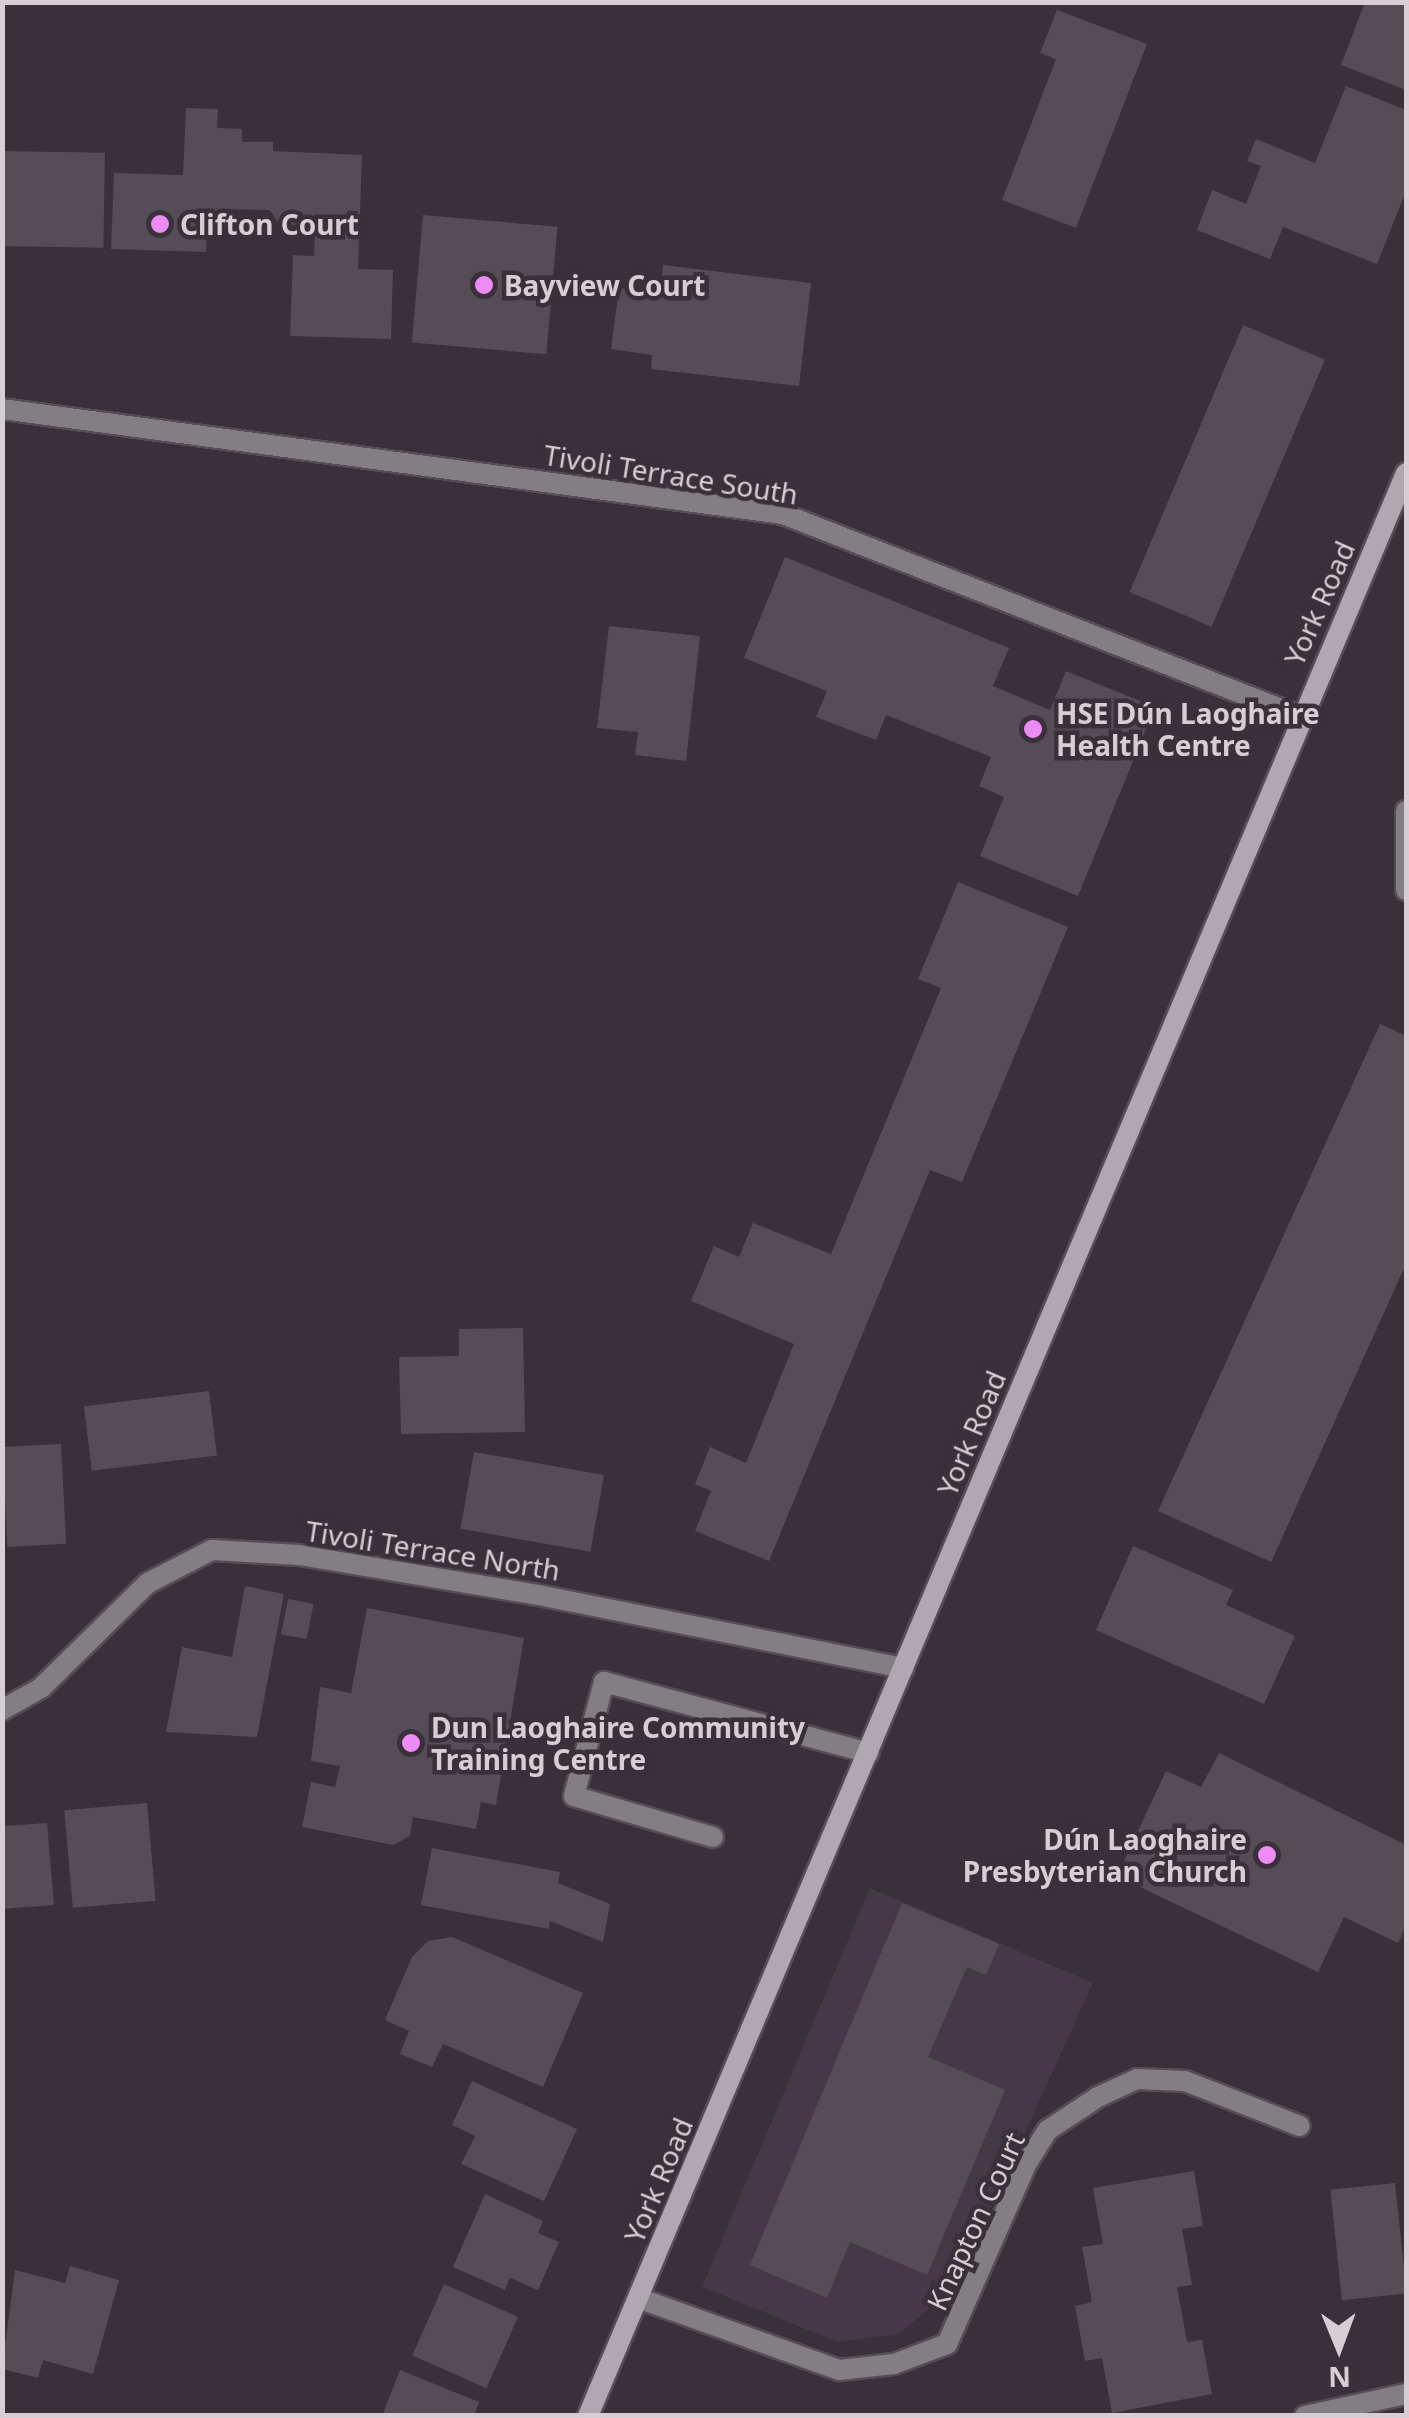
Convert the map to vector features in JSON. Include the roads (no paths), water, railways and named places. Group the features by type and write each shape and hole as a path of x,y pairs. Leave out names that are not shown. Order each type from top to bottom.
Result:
{"main road":[{"name":"York Road","path":"588,2416 869,1753 1300,716 1406,473"}],"street":[{"name":"Tivoli Terrace South","path":"2,409 783,514 1300,716"},
{"path":"1406,811 1406,890"},
{"name":"Tivoli Terrace North","path":"2,1710 42,1688 148,1583 212,1550 483,1586 904,1668"},
{"path":"713,1837 574,1796 604,1682 869,1753"},
{"name":"Knapton Court","path":"638,2298 839,2370 894,2364 947,2344 1027,2163 1048,2130 1098,2097 1137,2078 1185,2081 1300,2126"},
{"path":"1305,2416 1406,2394"}],"place":[{"name":"Clifton Court","path":"160,224"},
{"name":"Bayview Court","path":"484,285"},
{"name":"HSE Dún Laoghaire Health Centre","path":"1033,729"},
{"name":"Dun Laoghaire Community Training Centre","path":"411,1743"},
{"name":"Dún Laoghaire Presbyterian Church","path":"1267,1855"}]}
